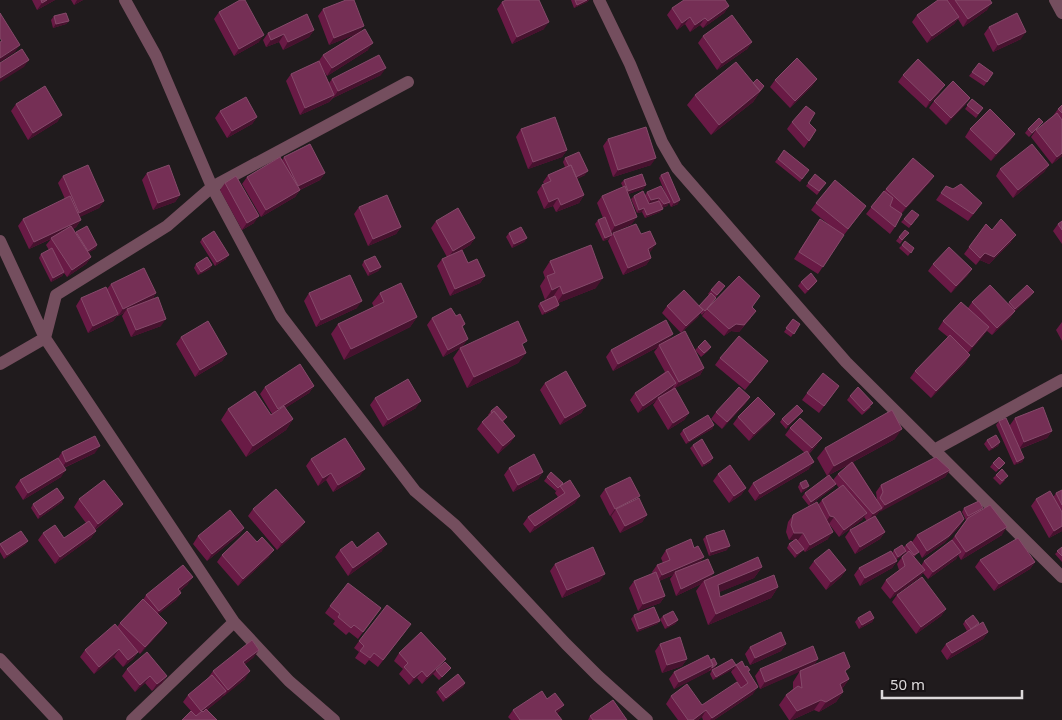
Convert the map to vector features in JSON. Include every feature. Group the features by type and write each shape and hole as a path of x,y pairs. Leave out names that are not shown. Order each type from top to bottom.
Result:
{"street":[{"path":"125,0 156,56 212,187 281,316 415,492 455,525 572,651 647,720"},
{"path":"599,0 630,64 662,142 677,168 846,362 1062,577"},
{"path":"1055,0 1062,13"},
{"path":"0,364 45,338 56,295 167,226 212,187 408,82"},
{"path":"0,241 45,338 234,622 289,681 334,720"},
{"path":"934,450 1062,380"},
{"path":"132,720 234,622"},
{"path":"0,659 58,720"}],"building":[{"path":"240,0 245,0 264,35 239,49 219,12"},
{"path":"346,0 354,0 364,26 334,38 323,9"},
{"path":"506,0 539,0 549,22 517,37 502,2"},
{"path":"575,0 587,0 577,5"},
{"path":"684,0 725,0 729,6 708,21 705,18 695,25 690,17 682,23 672,8"},
{"path":"938,0 947,0 959,17 932,36 917,15"},
{"path":"955,0 990,0 992,3 968,19"},
{"path":"0,13 20,45 0,58 0,42 2,41 0,38"},
{"path":"66,13 69,21 56,24 54,16"},
{"path":"1017,13 1026,32 998,45 989,27"},
{"path":"307,14 314,30 288,42 284,34 271,40 268,33"},
{"path":"732,15 752,42 722,63 703,36"},
{"path":"365,29 373,43 332,68 323,55"},
{"path":"22,49 29,60 0,78 0,63"},
{"path":"379,55 386,68 338,91 332,79"},
{"path":"797,58 817,79 795,101 775,80"},
{"path":"918,59 945,85 930,101 903,75"},
{"path":"319,61 334,95 305,108 291,74"},
{"path":"736,62 760,91 719,125 695,95"},
{"path":"979,63 993,73 987,82 972,72"},
{"path":"757,79 764,86 760,91 753,83"},
{"path":"953,81 970,98 951,118 934,101"},
{"path":"45,86 62,115 33,133 16,104"},
{"path":"246,97 257,117 232,131 220,111"},
{"path":"972,99 983,108 978,114 967,105"},
{"path":"1062,105 1062,113 1058,109"},
{"path":"806,106 815,113 809,123 816,130 809,141 792,122"},
{"path":"990,109 1015,134 996,154 970,129"},
{"path":"1057,113 1062,120 1062,153 1057,157 1036,130"},
{"path":"555,117 567,150 533,162 521,129"},
{"path":"1039,118 1043,122 1032,133 1028,129"},
{"path":"646,127 656,158 618,170 608,139"},
{"path":"310,144 325,173 298,186 284,157"},
{"path":"1032,144 1049,165 1018,190 1000,169"},
{"path":"784,150 809,170 802,179 778,159"},
{"path":"579,152 588,171 576,177 571,165 569,166 565,158"},
{"path":"280,157 300,190 266,210 247,177"},
{"path":"913,158 934,176 906,207 886,189"},
{"path":"88,165 104,201 79,213 63,176"},
{"path":"169,165 180,195 158,203 147,173"},
{"path":"571,165 584,195 561,205 558,198 549,202 542,185 551,181 548,175"},
{"path":"668,172 680,200 674,203 661,175"},
{"path":"642,174 646,185 628,191 624,180"},
{"path":"815,174 826,183 819,191 808,183"},
{"path":"236,176 259,216 247,223 225,183"},
{"path":"835,180 866,206 848,229 816,203"},
{"path":"961,184 982,203 973,214 941,193 946,186 953,189"},
{"path":"625,186 637,217 615,226 602,196"},
{"path":"661,186 670,202 664,204 659,198 651,200 647,192"},
{"path":"643,191 649,204 659,201 663,209 647,215 644,208 639,210 634,196"},
{"path":"884,191 893,198 890,206 902,214 895,227 871,207"},
{"path":"387,195 401,227 373,239 359,207"},
{"path":"70,196 81,220 34,242 23,219"},
{"path":"458,208 475,238 453,251 436,221"},
{"path":"912,210 919,215 911,225 904,219"},
{"path":"605,217 612,235 605,238 598,220"},
{"path":"820,219 844,235 823,267 799,252"},
{"path":"1001,219 1016,235 994,257 985,253 980,258 969,247 986,224 992,230"},
{"path":"1062,221 1062,230 1058,224"},
{"path":"636,224 641,234 650,231 656,244 648,249 651,258 628,268 613,233"},
{"path":"71,226 91,257 72,270 51,238"},
{"path":"87,226 97,245 88,251 76,232"},
{"path":"521,227 527,238 514,244 509,233"},
{"path":"905,230 909,233 902,240 899,237"},
{"path":"214,231 229,255 217,262 202,239"},
{"path":"905,241 914,248 911,253 902,245"},
{"path":"591,245 603,278 563,294 560,286 552,290 547,276 555,273 550,261"},
{"path":"949,247 972,269 956,286 933,264"},
{"path":"52,248 64,272 53,278 41,254"},
{"path":"462,250 468,263 477,259 485,276 455,289 442,259"},
{"path":"375,256 381,267 370,272 364,261"},
{"path":"207,257 212,265 201,272 196,264"},
{"path":"144,268 156,293 123,309 111,284"},
{"path":"811,273 817,281 808,290 801,282"},
{"path":"350,275 362,301 321,320 309,293"},
{"path":"739,276 760,296 752,307 756,311 744,325 736,324 729,329 707,309"},
{"path":"719,281 725,286 717,295 711,290"},
{"path":"401,283 417,317 351,349 338,324 384,302 380,293"},
{"path":"990,285 1015,311 997,328 972,302"},
{"path":"1027,285 1034,292 1015,309 1009,302"},
{"path":"106,287 118,314 93,326 81,298"},
{"path":"684,290 703,310 686,326 667,306"},
{"path":"711,293 716,298 705,311 699,306"},
{"path":"555,296 559,305 545,312 540,303"},
{"path":"158,297 166,319 136,330 127,309"},
{"path":"961,302 989,327 972,347 943,321"},
{"path":"451,308 456,316 460,314 465,324 462,326 468,339 448,350 432,318"},
{"path":"793,319 800,324 794,334 786,328"},
{"path":"666,320 673,334 618,364 611,350"},
{"path":"208,321 227,354 200,370 181,337"},
{"path":"518,321 527,341 522,344 526,353 474,377 460,348"},
{"path":"685,331 704,368 679,382 659,345"},
{"path":"950,335 970,355 936,391 915,371"},
{"path":"739,336 768,361 750,383 720,358"},
{"path":"705,340 711,347 704,353 698,347"},
{"path":"300,364 314,386 278,409 265,387"},
{"path":"566,371 586,406 565,418 545,383"},
{"path":"668,371 676,383 643,406 635,393"},
{"path":"823,373 839,386 824,406 807,393"},
{"path":"408,379 421,401 388,420 375,398"},
{"path":"739,387 750,397 727,422 716,412"},
{"path":"858,387 873,403 864,411 850,396"},
{"path":"675,388 689,413 673,423 658,398"},
{"path":"255,391 271,415 284,406 293,419 253,446 228,409"},
{"path":"758,397 775,414 754,434 738,417"},
{"path":"797,405 803,411 788,425 782,419"},
{"path":"497,406 507,417 502,421 494,411 492,413 491,411"},
{"path":"1043,407 1052,431 1024,442 1015,418"},
{"path":"892,410 902,429 834,466 825,448"},
{"path":"494,411 515,436 503,446 482,422"},
{"path":"708,415 714,425 689,441 683,430"},
{"path":"800,418 822,438 812,448 790,428"},
{"path":"1006,418 1024,458 1017,462 999,421"},
{"path":"996,435 1000,442 992,448 987,440"},
{"path":"95,436 100,446 66,462 62,452"},
{"path":"345,438 365,469 338,485 331,473 323,478 311,459"},
{"path":"702,439 713,458 704,464 693,445"},
{"path":"807,451 814,462 760,494 753,483"},
{"path":"534,454 543,472 518,485 509,468"},
{"path":"936,457 950,470 885,505 880,498 883,492 881,485"},
{"path":"999,457 1005,463 999,469 993,463"},
{"path":"58,458 66,470 28,493 20,480"},
{"path":"852,462 882,508 873,514 838,474"},
{"path":"730,465 746,488 734,496 718,474"},
{"path":"1002,469 1008,476 1002,481 996,475"},
{"path":"551,472 563,483 558,488 547,477"},
{"path":"829,475 836,484 811,502 805,493"},
{"path":"630,477 640,496 615,509 605,489"},
{"path":"104,480 123,504 98,524 79,499"},
{"path":"570,480 580,496 535,526 528,517 565,493 560,486"},
{"path":"806,480 809,486 803,489 800,483"},
{"path":"843,485 867,513 844,530 834,517 830,516 822,500"},
{"path":"57,488 64,498 40,515 33,504"},
{"path":"276,489 305,522 282,543 253,509"},
{"path":"1062,490 1062,505 1056,493"},
{"path":"1050,491 1062,512 1062,526 1054,531 1036,499"},
{"path":"639,498 647,515 625,526 616,509"},
{"path":"979,501 983,508 968,516 964,508"},
{"path":"817,502 833,532 810,545 803,533 794,533 791,525 793,515"},
{"path":"990,505 1007,527 966,552 955,536 968,518"},
{"path":"230,510 244,528 212,554 198,536"},
{"path":"960,511 964,519 949,536 927,551 917,535"},
{"path":"875,516 885,532 860,547 850,530"},
{"path":"89,521 96,531 60,557 43,533 55,525 64,538"},
{"path":"724,530 730,546 711,552 706,536"},
{"path":"21,531 28,541 7,555 0,544"},
{"path":"247,531 257,542 262,537 274,550 243,579 222,555"},
{"path":"378,532 387,544 353,568 340,550 352,541 357,548"},
{"path":"1018,538 1035,562 999,584 980,560"},
{"path":"691,539 694,548 698,546 704,557 662,575 657,565 670,560 666,550"},
{"path":"796,539 804,549 797,554 789,544"},
{"path":"952,540 961,552 933,572 924,561"},
{"path":"911,541 919,552 914,555 906,545"},
{"path":"902,545 906,551 898,557 894,550"},
{"path":"593,547 605,574 567,590 555,564"},
{"path":"1062,547 1062,556 1057,551"},
{"path":"829,549 846,570 831,582 814,561"},
{"path":"891,551 897,561 865,578 859,568"},
{"path":"909,551 925,570 895,592 886,580 905,566 902,557"},
{"path":"758,557 762,567 718,585 720,597 774,575 778,587 716,614 704,581"},
{"path":"708,559 714,573 681,589 675,572"},
{"path":"183,565 193,577 178,589 181,593 159,611 146,595"},
{"path":"656,572 665,596 643,604 634,581"},
{"path":"922,577 946,609 921,627 897,595"},
{"path":"348,583 381,608 363,632 354,625 351,628 338,617 340,614 330,606"},
{"path":"143,599 167,623 145,647 120,623"},
{"path":"387,605 411,624 383,660 374,653 370,658 360,651 364,646 359,641"},
{"path":"654,607 660,621 639,629 634,615"},
{"path":"673,611 678,620 668,626 663,616"},
{"path":"870,611 874,618 862,625 858,618"},
{"path":"973,615 979,623 971,629 965,621"},
{"path":"983,622 988,632 952,653 946,644"},
{"path":"115,624 138,652 128,660 119,649 99,667 85,650"},
{"path":"421,632 446,659 427,677 422,671 414,678 404,667 408,663 399,653"},
{"path":"781,632 786,644 755,658 750,647"},
{"path":"680,637 687,659 667,665 660,644"},
{"path":"252,640 259,650 243,662 250,671 228,690 213,671"},
{"path":"813,646 818,659 765,682 760,669"},
{"path":"147,652 167,676 157,684 150,676 140,685 127,669"},
{"path":"844,652 850,667 845,671 849,679 840,684 843,692 826,702 821,700 797,711 786,695 798,686 802,688 800,671"},
{"path":"708,655 713,665 679,682 674,672"},
{"path":"714,658 717,664 712,668 711,660"},
{"path":"732,659 736,665 716,677 712,670"},
{"path":"742,661 745,667 747,666 750,670 748,671 758,687 712,718 706,710 693,720 688,720 671,696 687,684 702,705 737,682 741,688 748,683 736,665"},
{"path":"445,662 451,668 442,677 436,670"},
{"path":"458,674 465,683 446,698 439,689"},
{"path":"212,675 226,691 201,711 188,695"},
{"path":"542,691 547,699 555,693 564,705 555,711 562,720 520,720 513,710"},
{"path":"613,700 627,720 593,720 590,716"},
{"path":"206,709 217,720 182,720 191,711 196,716"}]}
